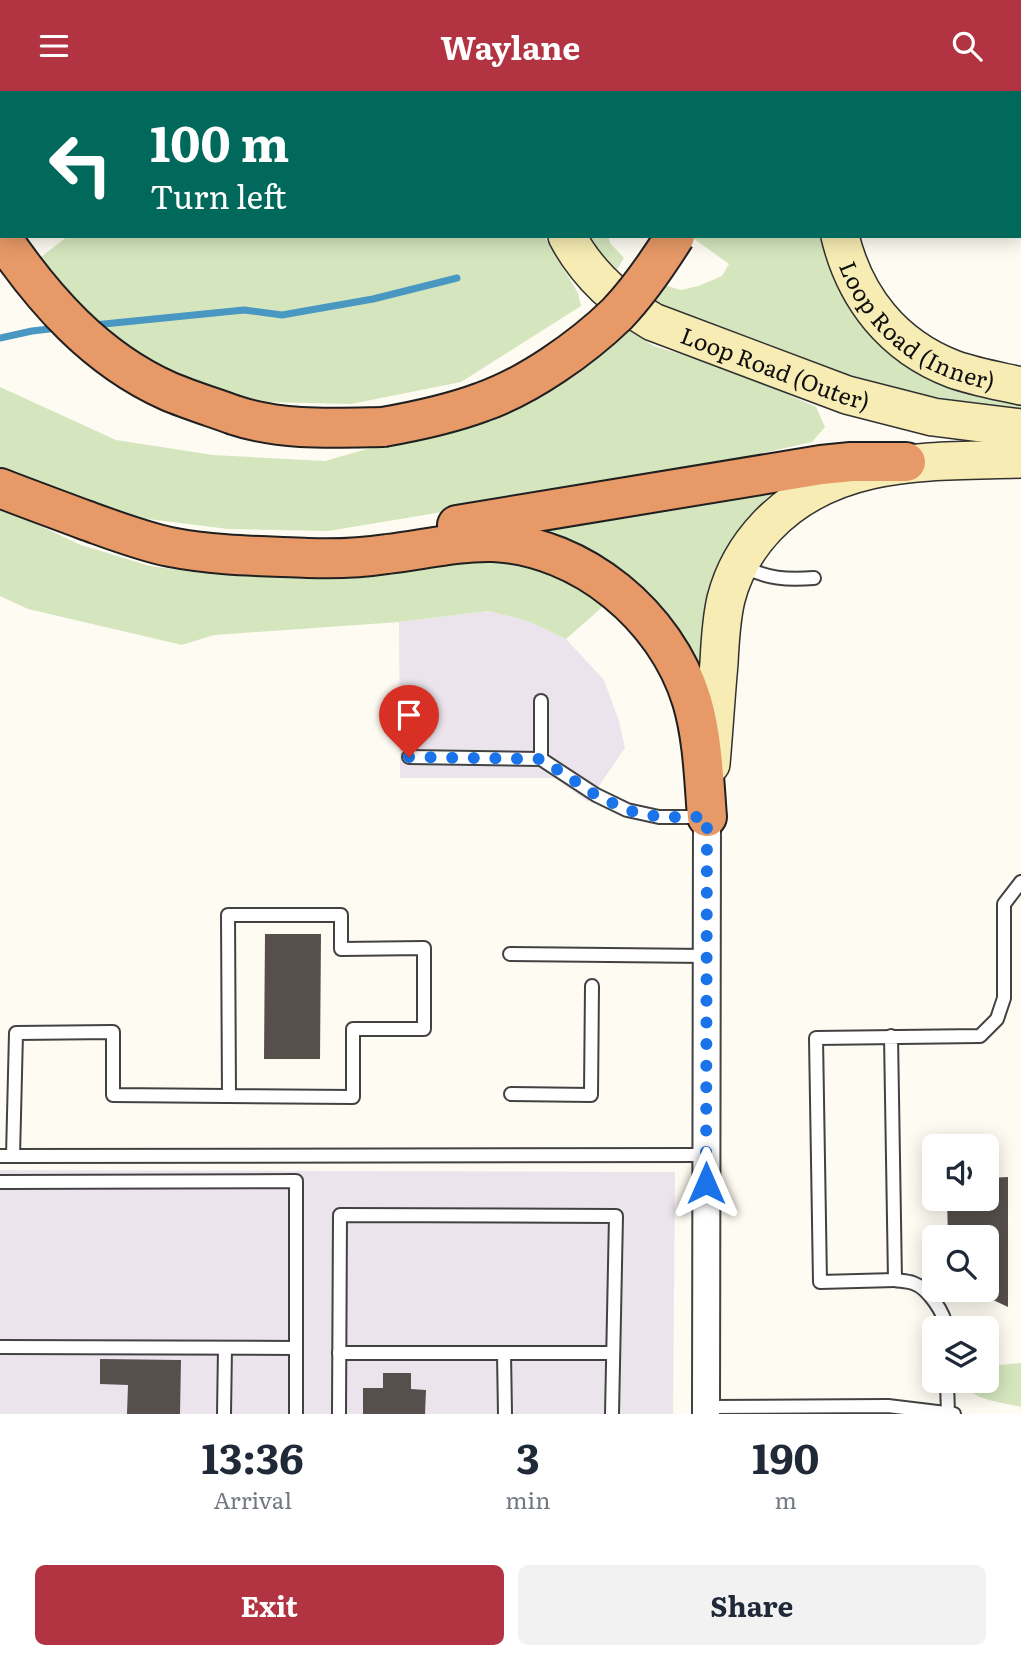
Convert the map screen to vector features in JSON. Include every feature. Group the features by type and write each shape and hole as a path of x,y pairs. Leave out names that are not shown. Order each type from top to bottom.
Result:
{"highway":[{"path":"2,238 49,302 93,342 133,372 168,391 246,419 312,429 383,427 434,417 485,401 527,380 580,346 618,313 674,238"},
{"path":"275,556 821,465 906,462"},
{"path":"0,488 132,537 198,552 362,557 494,542 545,551 571,561 595,575 636,610 654,630 683,677 698,728 707,817"}],"main road":[{"name":"Loop Road (Outer)","path":"568,238 601,284 626,305 653,322 847,395 933,417 1021,428"},
{"name":"Loop Road (Inner)","path":"842,238 848,264 860,292 875,313 913,349 956,370 1021,386"},
{"path":"707,817 726,598 740,564 760,533 777,515 797,500 856,471 906,462 1021,459"}],"street":[{"path":"706,1410 707,817"}],"lane":[{"path":"740,564 760,575 783,580 814,578"},
{"path":"541,701 541,759"},
{"path":"409,757 541,759 596,795 627,810 659,817 707,817"},
{"path":"943,1316 931,1297 916,1283 895,1280 820,1282 816,1038 980,1036 997,1019 1004,998 1004,904 1021,882"},
{"path":"229,1096 228,915 341,915 341,949 424,948 424,1029 353,1029 353,1097 229,1096 113,1095 113,1032 16,1033 6,1156 706,1155"},
{"path":"510,954 707,956"},
{"path":"511,1094 591,1095 592,986"},
{"path":"891,1036 895,1280"},
{"path":"0,1182 296,1181 296,1414"},
{"path":"339,1414 340,1215 616,1216 612,1414"},
{"path":"0,1347 296,1348"},
{"path":"224,1414 225,1348"},
{"path":"339,1353 614,1353"},
{"path":"504,1353 505,1414"},
{"path":"947,1393 948,1414"},
{"path":"706,1410 888,1406 954,1414"}],"shaded area":[{"path":"489,611 528,621 566,639 604,680 619,721 625,748 588,802 555,778 400,778 399,622"},
{"path":"0,1170 675,1172 673,1414 0,1414"}],"green space":[{"path":"65,238 545,238 578,293 581,306 461,382 351,404 265,402 180,378 120,344 32,264"},
{"path":"585,238 609,238 624,258 615,273"},
{"path":"693,238 826,238 840,282 1021,395 1021,408 972,403 875,383 781,352 643,298 657,283 681,290 698,286 722,276 729,264"},
{"path":"620,325 654,346 736,371 816,407 825,427 812,442 759,454 563,492 328,531 228,529 140,518 49,490 0,468 0,387 116,440 213,455 325,461 440,428"},
{"path":"797,480 746,521 719,566 705,606 703,694 686,657 517,532"},
{"path":"0,507 81,545 150,566 201,573 311,576 449,555 550,568 607,603 566,639 528,621 489,611 399,622 214,635 182,645 28,609 0,596"},
{"path":"1021,1363 1021,1407 972,1393 999,1393 999,1365"}],"building":[{"path":"265,934 321,934 320,1059 264,1059"},
{"path":"999,1177 1008,1177 1008,1307 997,1302 999,1225 948,1225 947,1211 999,1211"},
{"path":"100,1359 181,1360 180,1414 127,1414 128,1385 100,1384"},
{"path":"383,1373 411,1373 411,1389 426,1390 425,1414 363,1414 363,1388 383,1388"}],"waterway":[{"path":"94,325 244,310 282,315 373,299 457,278"},
{"path":"0,338 58,328"}],"route":[{"path":"409,757 541,759 596,795 627,810 659,817 707,817 706,1183"}]}
